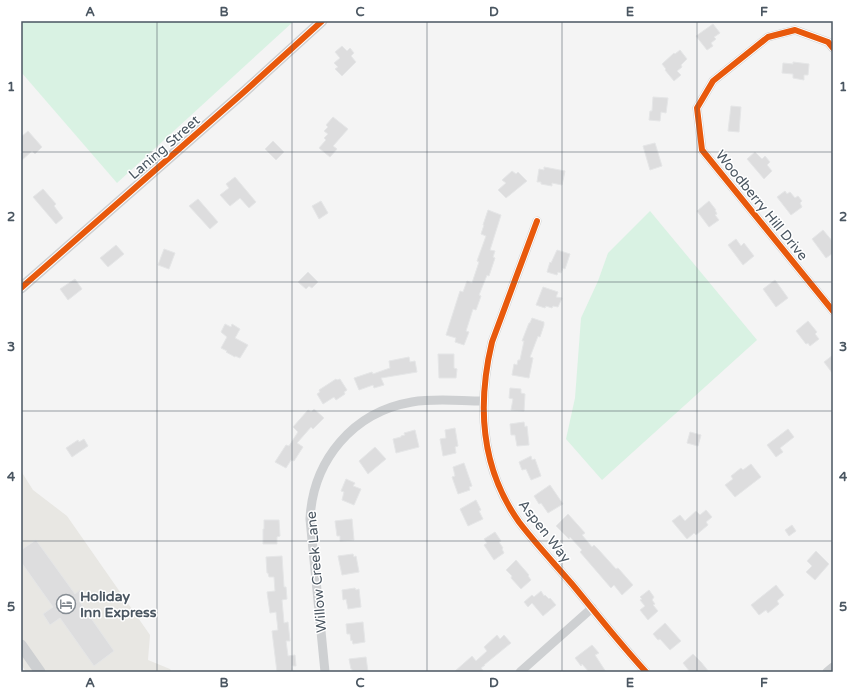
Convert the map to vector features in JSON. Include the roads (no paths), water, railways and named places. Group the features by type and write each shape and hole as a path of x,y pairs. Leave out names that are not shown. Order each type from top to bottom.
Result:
{"street":[{"name":"Laning Street","path":"21,288 322,21"},
{"name":"Woodberry Hill Drive","path":"833,48 828,42 795,30 768,37 713,80 697,108 702,150 833,311"},
{"name":"Aspen Way","path":"537,221 492,342 485,377 483,401 484,427 488,455 507,502 520,523 646,672"},
{"name":"Willow Creek Lane","path":"325,672 310,519 311,504 315,488 327,459 337,445 350,432 372,417 393,407 419,401 483,401"},
{"path":"520,672 592,608"},
{"path":"21,644 40,672"},
{"path":"826,672 833,667"}],"place":[{"name":"Holiday Inn Express","path":"66,604"}]}
